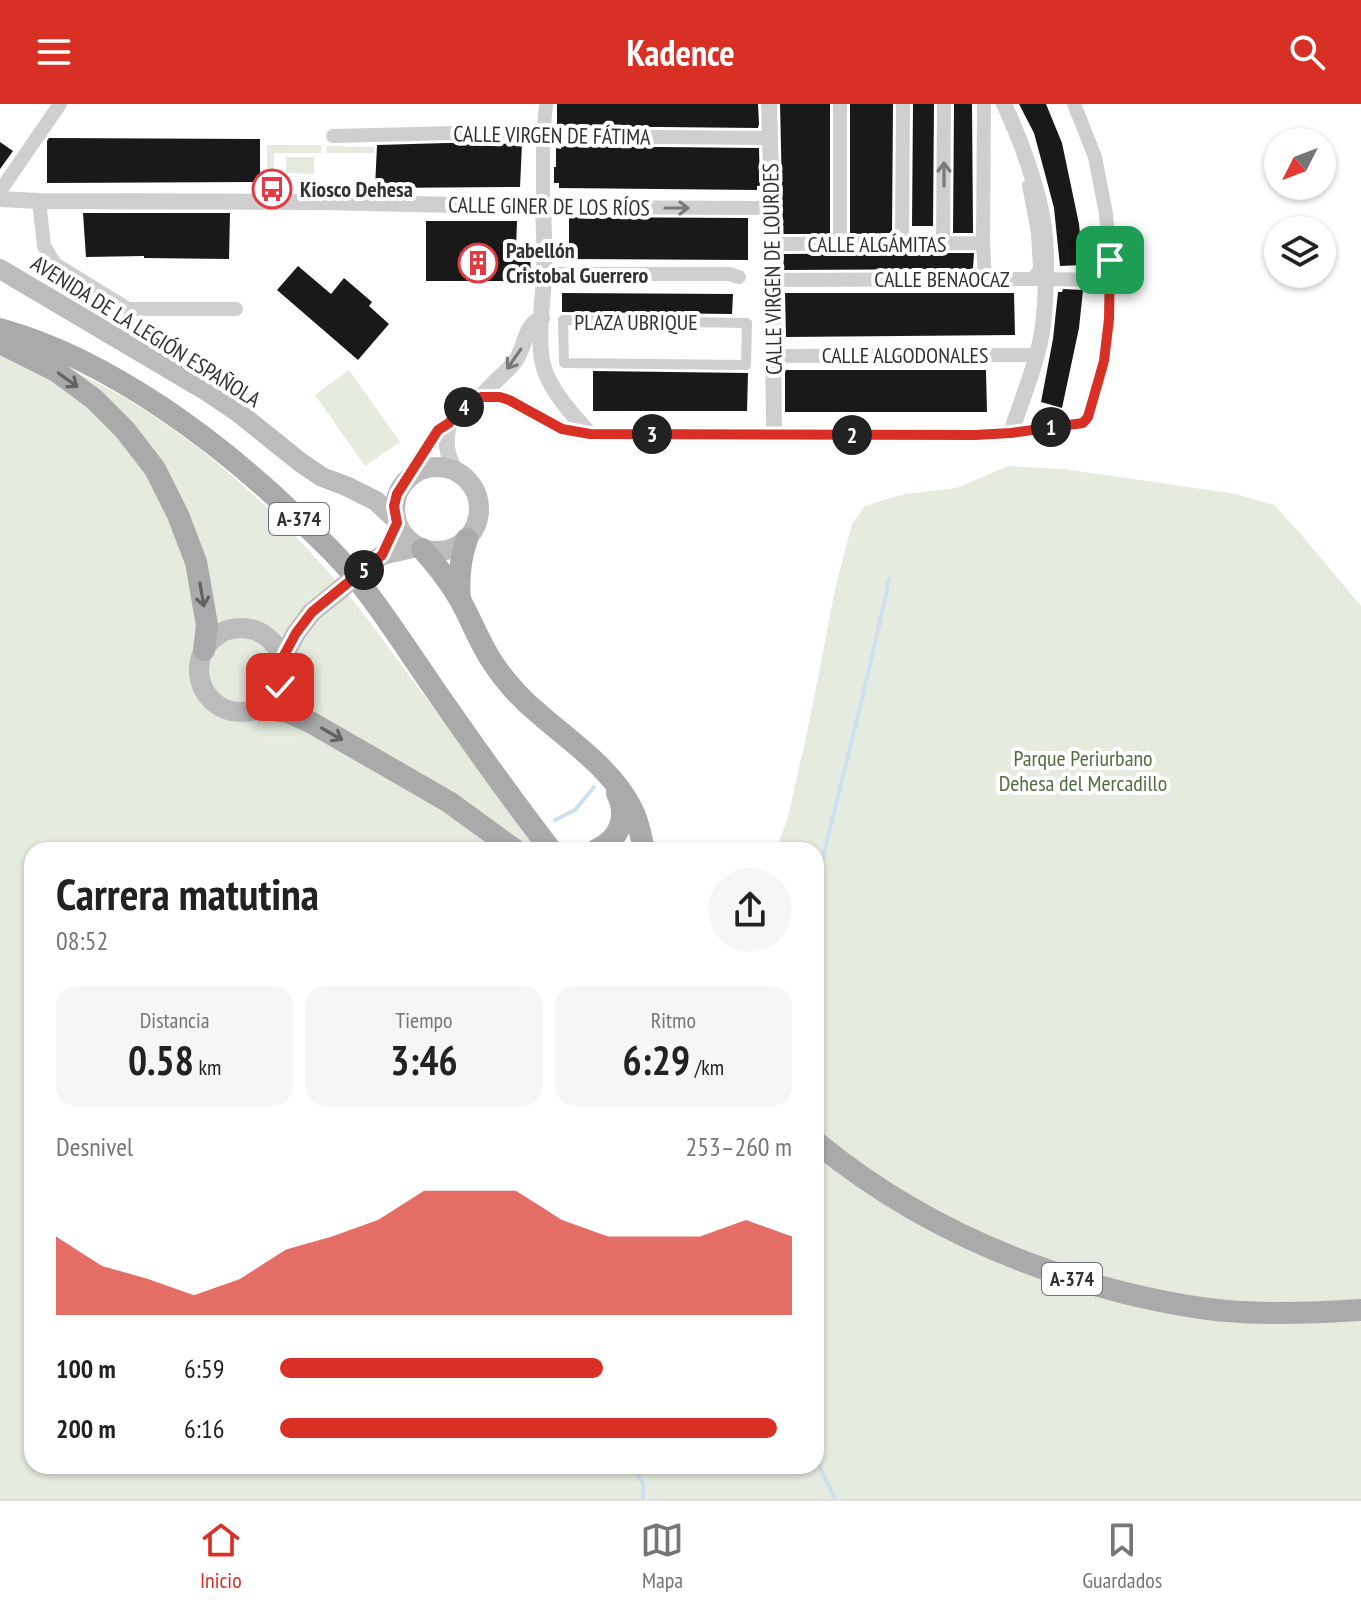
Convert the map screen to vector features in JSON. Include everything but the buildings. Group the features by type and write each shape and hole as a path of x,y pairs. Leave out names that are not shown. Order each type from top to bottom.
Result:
{"main road":[{"name":"AVENIDA DE LA LEGIÓN ESPAÑOLA","path":"0,269 208,392 311,470 376,501 396,521"},
{"name":"A-374","path":"0,329 68,355 169,413 245,469 291,511 363,587 545,842"},
{"path":"0,343 56,371 94,399 125,430 155,469 178,515 196,562 207,625 199,675 210,698 220,707 247,712 260,708 272,699 280,687 282,659 270,639 260,632 234,628 222,632 204,650"},
{"path":"460,600 458,577 462,553 479,516 478,503 467,480 456,472 443,467 429,468 416,472 397,494 394,506 396,521 408,541 443,573 481,644 514,689 535,711 593,759 625,795 634,812 642,842"},
{"name":"AVENIDA DE LA LEGIÓN ESPAÑOLA","path":"346,486 371,488 405,482"},
{"path":"260,632 312,612 337,592 378,558 396,521"},
{"path":"378,558 419,548 446,551 467,539"},
{"path":"282,659 312,612"},
{"path":"260,708 288,712 312,723 449,802 504,842"},
{"path":"610,842 620,827 623,815 614,784"},
{"path":"515,804 558,842"},
{"name":"A-374","path":"824,1148 863,1178 966,1238 1080,1282 1158,1301 1225,1311 1299,1314 1361,1310"}],"street":[{"path":"0,191 60,104"},
{"path":"546,104 543,136 542,358 547,375 560,398 590,434"},
{"name":"CALLE VIRGEN DE LOURDES","path":"769,104 774,434"},
{"path":"840,104 840,244"},
{"path":"902,244 903,104"},
{"path":"943,244 944,104"},
{"path":"984,104 985,279"},
{"path":"990,104 990,273 1033,275 1038,269 1036,233 1028,190 997,104"},
{"path":"1004,104 1033,175 1044,224 1043,327 1011,433"},
{"path":"481,397 509,400 562,429 590,434 975,435 1083,423 1088,417 1104,361 1109,319 1110,260 1106,214 1095,157 1074,104"},
{"name":"CALLE VIRGEN DE FÁTIMA","path":"333,136 496,132 543,136 770,138"},
{"name":"CALLE GINER DE LOS RÍOS","path":"0,199 772,208"},
{"path":"39,201 44,246 55,264 128,309 236,309"},
{"name":"CALLE ALGÁMITAS","path":"772,244 983,243"},
{"path":"544,274 729,274 739,277"},
{"name":"CALLE BENAOCAZ","path":"773,280 1110,280"},
{"path":"405,482 438,430 481,397 516,360 531,325 542,318"},
{"name":"PLAZA UBRIQUE","path":"563,320 747,323 746,365 564,363 563,320"},
{"name":"CALLE ALGODONALES","path":"774,356 1036,355"},
{"path":"449,423 447,454 456,472"}],"green space":[{"path":"267,145 321,145 321,153 274,153 274,181 267,180"},
{"path":"327,146 374,147 374,153 326,153"},
{"path":"286,157 314,157 314,174 286,173"},
{"name":"Parque Periurbano Dehesa del Mercadillo","path":"0,343 52,361 148,412 235,478 313,555 349,596 541,842 24,842 24,1474 824,1474 824,842 779,842 788,817 835,589 852,524 864,507 877,502 905,494 957,488 1008,466 1064,469 1236,494 1274,505 1361,606 1361,1499 0,1499"},
{"path":"349,370 400,442 365,466 315,395"}],"waterway":[{"path":"824,854 889,579"},
{"path":"555,820 575,810 594,787"},
{"path":"638,1474 643,1484 643,1499"},
{"path":"823,1474 835,1499"}],"place":[{"name":"Kiosco Dehesa","path":"272,189"},
{"name":"Pabellón Cristobal Guerrero","path":"478,263"}],"route":[{"path":"280,687 282,659 296,633 312,612 382,555 397,523 394,506 397,494 438,430 473,401 481,397 500,397 562,429 590,434 975,435 1083,423 1088,417 1104,361 1109,319 1110,260"}]}
